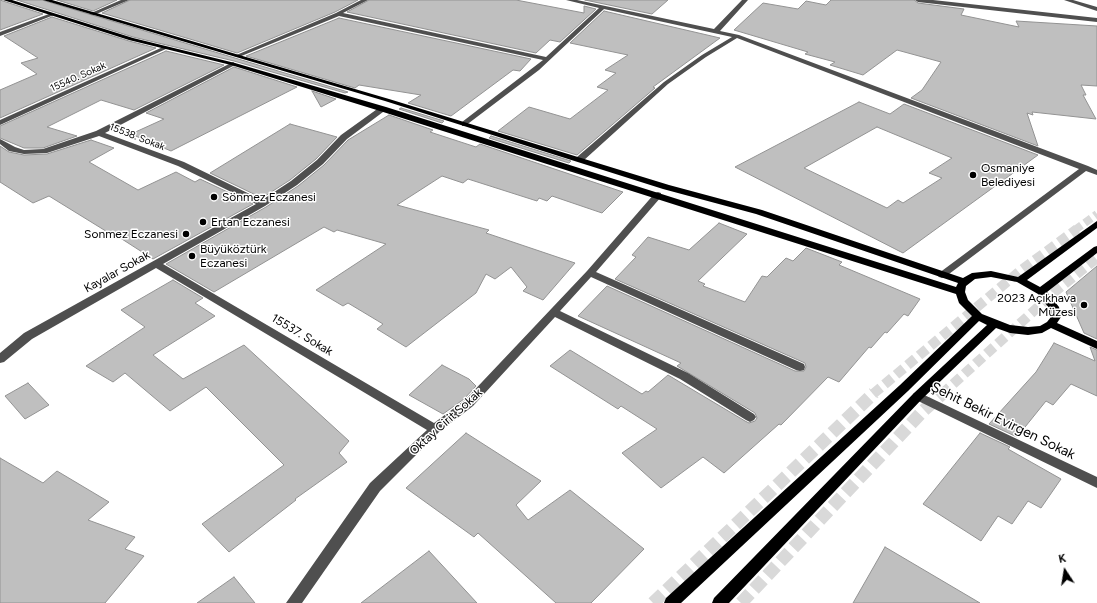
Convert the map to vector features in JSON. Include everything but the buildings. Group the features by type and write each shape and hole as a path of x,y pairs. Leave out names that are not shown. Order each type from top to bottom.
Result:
{"main road":[{"path":"6,0 131,39 233,64 382,109 658,195 960,292 968,307 978,316 994,324 1010,329 1028,331 1042,329 1051,324 1056,316 1054,307 1041,292 1020,280 991,274 972,276 964,282 960,292"},
{"path":"46,0 146,31 388,100 666,187 759,212 964,282"},
{"path":"131,39 146,31"},
{"path":"233,64 237,56"},
{"path":"382,109 388,100"},
{"path":"1020,280 1097,224"},
{"path":"1041,292 1097,249"},
{"path":"671,603 904,388 978,316"},
{"path":"719,603 918,396 994,324"},
{"path":"1051,324 1097,345"}],"street":[{"path":"92,14 126,0"},
{"path":"237,56 338,14 365,0"},
{"path":"568,0 737,36 1097,173"},
{"path":"716,31 745,0"},
{"path":"918,0 974,8 1097,20"},
{"path":"974,8 978,0"},
{"path":"1067,0 1097,9"},
{"path":"465,124 547,59 603,8"},
{"path":"338,14 547,59"},
{"path":"0,34 51,15"},
{"path":"580,159 666,83 704,56 737,36"},
{"name":"15540. Sokak","path":"0,123 165,48"},
{"path":"99,133 233,64"},
{"name":"Kayalar Sokak","path":"0,359 28,336 262,204 294,183 320,162 344,137 382,109"},
{"name":"15538. Sokak","path":"0,141 12,149 24,152 44,151 99,133 181,164 262,204"},
{"path":"942,275 1085,168"},
{"name":"Oktay Cirit Sokak","path":"293,603 375,488 435,429 469,403 590,273 658,195"},
{"name":"15537. Sokak","path":"156,264 435,429"},
{"path":"590,273 800,367"},
{"path":"554,312 684,376 750,417"},
{"name":"Şehit Bekir Evirgen Sokak","path":"918,396 1097,483"}],"tunnel":[{"path":"1075,230 1097,214"},
{"path":"873,394 1020,271 1077,229"},
{"path":"942,394 1057,290 1097,258"},
{"path":"653,603 874,393"},
{"path":"741,603 923,411 943,393"}],"place":[{"name":"Osmaniye Belediyesi","path":"973,175"},
{"name":"Sönmez Eczanesi","path":"214,197"},
{"name":"Ertan Eczanesi","path":"203,222"},
{"name":"Sonmez Eczanesi","path":"186,234"},
{"name":"Büyüköztürk Eczanesi","path":"192,256"},
{"name":"2023 Açıkhava Müzesi","path":"1084,305"}]}
